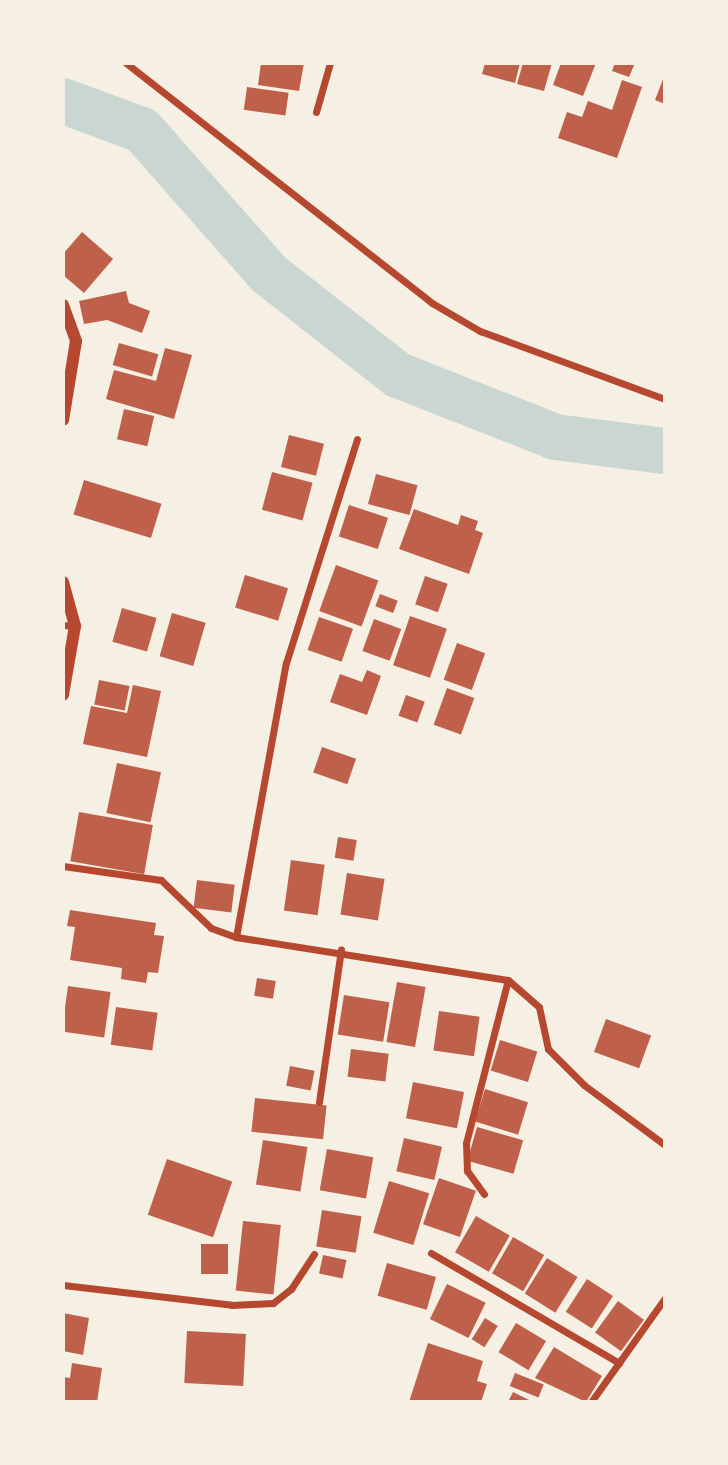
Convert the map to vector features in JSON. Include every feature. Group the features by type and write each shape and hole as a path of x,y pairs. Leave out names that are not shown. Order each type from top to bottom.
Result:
{"street":[{"path":"126,63 432,303 480,331 665,400"},
{"path":"316,113 330,63"},
{"path":"63,305 76,341 63,420"},
{"path":"236,937 286,663 356,439"},
{"path":"63,582 69,626 63,695"},
{"path":"63,866 160,880 211,928 236,937 341,950 509,980 539,1007 548,1049 584,1085 665,1145"},
{"path":"319,1102 341,950"},
{"path":"484,1194 467,1171 466,1143 509,980"},
{"path":"431,1253 618,1363"},
{"path":"63,1285 232,1305 273,1303 291,1289 314,1254"},
{"path":"591,1402 665,1298"}],"building":[{"path":"261,63 304,63 299,91 258,85"},
{"path":"485,63 520,63 515,83 482,74"},
{"path":"523,63 552,63 544,91 517,84"},
{"path":"561,63 596,63 583,96 553,85"},
{"path":"615,63 635,63 629,77 612,71"},
{"path":"665,74 665,104 655,100"},
{"path":"622,80 642,87 617,158 558,138 567,112 582,117 588,101 612,110"},
{"path":"247,87 289,93 285,116 244,110"},
{"path":"82,232 113,259 84,293 63,275 63,254"},
{"path":"126,291 129,303 150,311 142,333 107,320 84,324 79,301"},
{"path":"119,343 158,354 152,376 113,365"},
{"path":"165,348 192,355 174,419 106,399 114,370 156,381"},
{"path":"124,409 154,416 147,446 117,439"},
{"path":"289,435 324,444 316,476 281,467"},
{"path":"272,472 313,483 302,521 262,510"},
{"path":"376,474 418,485 410,515 368,504"},
{"path":"84,480 161,504 151,538 73,514"},
{"path":"349,505 388,518 378,549 339,536"},
{"path":"414,509 458,525 461,515 478,521 475,530 483,533 469,574 399,549"},
{"path":"336,565 378,580 362,626 319,611"},
{"path":"245,575 288,588 278,621 235,608"},
{"path":"425,576 448,584 438,612 415,604"},
{"path":"380,594 398,601 393,613 375,606"},
{"path":"122,608 157,618 147,652 112,642"},
{"path":"172,613 206,623 193,666 160,656"},
{"path":"410,616 447,629 430,678 393,665"},
{"path":"319,617 353,629 342,662 308,650"},
{"path":"374,619 401,629 390,661 362,651"},
{"path":"457,643 485,653 472,690 444,680"},
{"path":"367,670 381,676 367,715 330,702 340,674 362,682"},
{"path":"99,680 129,686 125,710 94,705"},
{"path":"133,685 161,691 147,757 83,744 91,706 127,713"},
{"path":"447,688 474,698 461,735 434,725"},
{"path":"406,695 425,702 417,723 398,716"},
{"path":"322,747 356,759 347,784 313,773"},
{"path":"117,763 161,772 150,822 106,813"},
{"path":"79,812 153,825 144,874 70,861"},
{"path":"338,837 357,840 353,861 335,858"},
{"path":"291,860 325,865 318,915 284,911"},
{"path":"347,873 385,879 378,920 340,914"},
{"path":"197,880 235,885 231,912 194,908"},
{"path":"70,910 156,923 154,935 164,936 158,973 148,972 146,983 121,979 122,968 70,960 75,927 67,926"},
{"path":"257,978 276,981 273,999 254,996"},
{"path":"397,982 426,987 415,1047 386,1042"},
{"path":"68,986 111,992 104,1038 63,1032"},
{"path":"344,995 389,1002 383,1042 338,1035"},
{"path":"116,1007 158,1013 152,1050 111,1045"},
{"path":"439,1011 480,1017 474,1056 433,1051"},
{"path":"606,1019 651,1035 639,1068 594,1052"},
{"path":"500,1040 537,1051 528,1082 491,1071"},
{"path":"351,1049 389,1054 385,1081 348,1077"},
{"path":"290,1066 315,1071 311,1090 286,1086"},
{"path":"413,1082 464,1092 457,1128 406,1118"},
{"path":"485,1089 528,1102 518,1135 475,1122"},
{"path":"255,1098 327,1106 323,1139 251,1132"},
{"path":"477,1127 523,1140 513,1174 467,1161"},
{"path":"404,1138 442,1147 434,1180 396,1171"},
{"path":"263,1140 307,1147 300,1191 256,1184"},
{"path":"327,1149 373,1157 366,1199 320,1190"},
{"path":"167,1159 232,1181 213,1237 148,1215"},
{"path":"439,1178 476,1191 460,1237 423,1224"},
{"path":"389,1181 429,1193 413,1245 373,1233"},
{"path":"322,1210 362,1216 356,1253 316,1247"},
{"path":"476,1216 510,1236 489,1272 455,1252"},
{"path":"243,1221 281,1225 273,1295 236,1291"},
{"path":"513,1237 544,1255 523,1291 492,1273"},
{"path":"201,1244 228,1244 228,1274 201,1274"},
{"path":"323,1255 346,1260 343,1279 319,1274"},
{"path":"547,1258 578,1277 555,1313 525,1294"},
{"path":"387,1263 436,1277 427,1310 378,1296"},
{"path":"587,1279 613,1296 592,1329 566,1312"},
{"path":"447,1284 486,1303 469,1338 430,1319"},
{"path":"618,1301 644,1320 621,1351 595,1333"},
{"path":"63,1313 89,1318 83,1355 63,1351"},
{"path":"485,1318 498,1326 484,1347 472,1339"},
{"path":"516,1323 546,1341 528,1370 498,1352"},
{"path":"187,1331 246,1334 243,1386 184,1383"},
{"path":"428,1343 483,1361 477,1381 487,1384 481,1402 409,1402"},
{"path":"554,1347 602,1376 586,1402 535,1378"},
{"path":"72,1363 102,1368 97,1402 63,1402 63,1377 70,1378"},
{"path":"515,1373 544,1385 538,1398 510,1386"},
{"path":"513,1392 529,1400 528,1402 508,1402"}],"waterway":[{"path":"63,101 142,130 269,274 398,375 555,437 665,451"}]}
